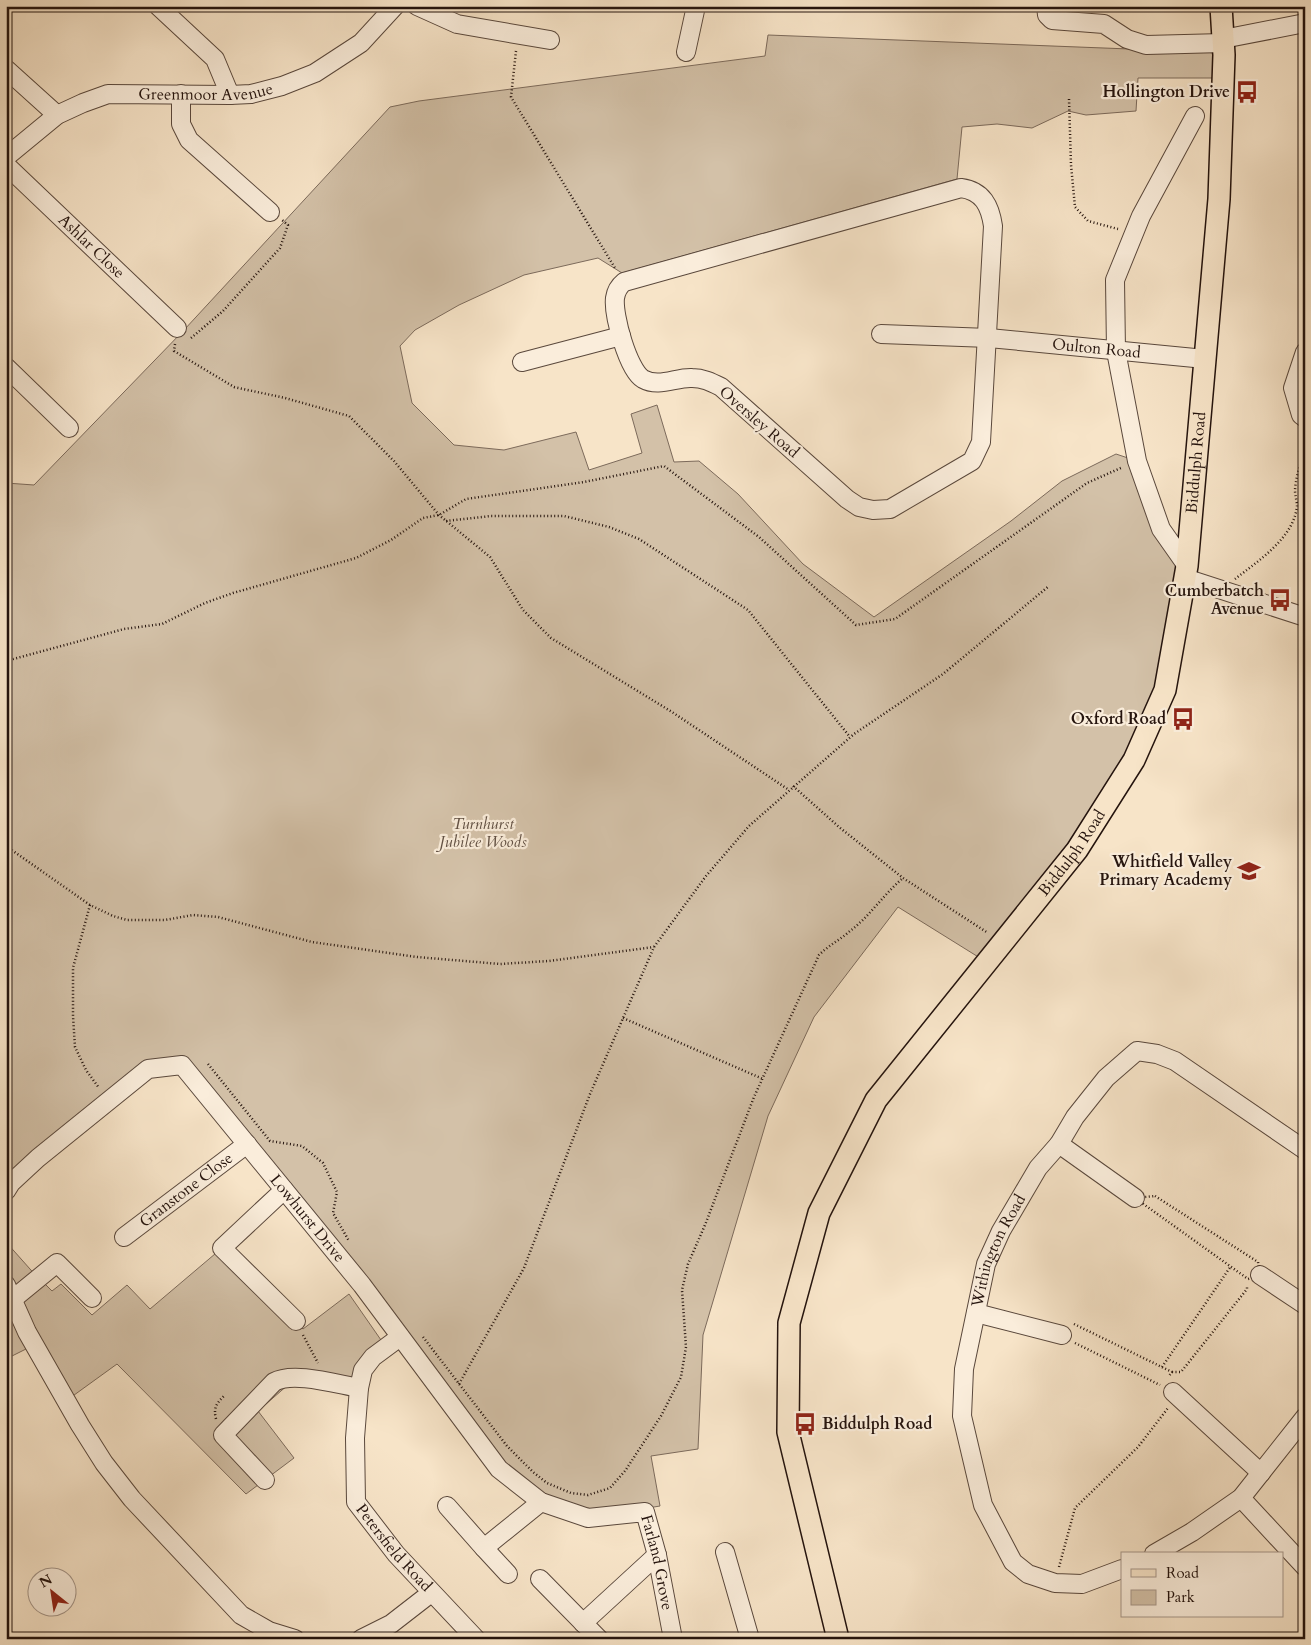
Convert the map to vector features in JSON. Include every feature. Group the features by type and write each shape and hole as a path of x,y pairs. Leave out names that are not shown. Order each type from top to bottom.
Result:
{"main road":[{"name":"Biddulph Road","path":"838,1639 788,1432 789,1323 819,1213 876,1100 1078,850 1134,760 1165,690 1186,572 1219,199 1223,41 1221,6"}],"street":[{"path":"158,6 215,59 230,95"},
{"name":"Greenmoor Avenue","path":"6,157 57,115 82,103 108,94 230,95 251,94 282,86 315,73 361,43 395,6"},
{"path":"417,6 457,24 550,40"},
{"path":"686,52 696,6"},
{"path":"1046,6 1047,14 1052,20 1104,24 1138,44 1223,41 1305,23"},
{"path":"6,69 57,115"},
{"path":"181,94 181,124 189,140 254,185 270,212"},
{"path":"1195,116 1134,234 1115,280 1116,351 1137,461 1160,529 1186,572 1221,590 1305,618"},
{"name":"Ashlar Close","path":"6,165 182,334"},
{"name":"Oversley Road","path":"961,188 971,189 982,197 990,210 993,226 981,442 972,461 890,509 873,510 859,507 847,499 721,387 707,380 691,378 662,383 653,383 642,379 634,370 621,336 615,296 619,286 624,282 961,188"},
{"name":"Oulton Road","path":"881,334 988,338 1205,359"},
{"path":"522,362 621,336"},
{"path":"1305,352 1292,388 1301,415 1305,418"},
{"path":"6,368 69,428"},
{"name":"Withington Road","path":"1121,1569 1082,1584 1055,1582 1028,1574 1013,1562 983,1505 962,1416 964,1369 986,1264 1001,1231 1038,1168 1059,1144 1094,1093 1137,1051 1175,1061 1305,1150"},
{"name":"Lowhurst Drive","path":"6,1191 11,1183 38,1158 148,1069 182,1065 362,1285 499,1469 541,1502 588,1518"},
{"name":"Granstone Close","path":"124,1237 247,1144"},
{"path":"1059,1144 1135,1198"},
{"path":"284,1190 222,1248 296,1322"},
{"path":"92,1298 56,1263 10,1292 27,1332 80,1425 104,1463 132,1499 241,1615 269,1631 295,1639"},
{"path":"1254,1277 1305,1305"},
{"path":"976,1312 1062,1335"},
{"name":"Petersfield Road","path":"400,1337 373,1357 363,1370 359,1388 355,1438 356,1502 396,1554 476,1639"},
{"path":"265,1480 223,1435 274,1382 282,1377 328,1382 359,1388"},
{"path":"1171,1391 1261,1472"},
{"path":"1157,1552 1192,1532 1241,1498 1305,1417"},
{"path":"1241,1498 1305,1567"},
{"path":"484,1548 541,1502"},
{"path":"446,1506 508,1574"},
{"name":"Farland Grove","path":"588,1518 645,1512 657,1556 673,1639"},
{"path":"725,1552 750,1639"},
{"path":"584,1623 657,1556"},
{"path":"540,1579 599,1639"},
{"path":"361,1639 391,1624 431,1593"}],"path":[{"path":"518,34 510,97 624,282"},
{"path":"1069,98 1071,165 1075,207 1088,221 1134,234"},
{"path":"174,351 182,334 223,311 280,248 288,226"},
{"path":"174,351 181,346"},
{"path":"174,351 234,387 285,398 350,416 394,461 439,515 490,557 523,610 551,638 672,712 789,790"},
{"path":"1221,590 1262,558 1282,537 1292,522 1297,506 1295,491 1298,472 1305,449"},
{"path":"6,661 124,629 162,624 205,603 233,593 356,558 391,540 423,518 439,515 466,499 584,482 664,466 759,537 856,625 895,619 1087,483 1137,461"},
{"path":"446,521 491,516 564,516 610,526 639,540 748,610 850,737"},
{"path":"459,1384 524,1268 590,1094 654,946 706,876 749,826 850,737 943,674 1048,586"},
{"path":"793,786 839,828 903,878 1004,943"},
{"path":"6,846 90,905 113,916 127,920 165,920 193,915 218,917 312,942 417,957 500,964 548,961 654,946"},
{"path":"417,1330 507,1446 547,1483 571,1493 588,1495 610,1488 661,1416 681,1377 686,1346 682,1290 688,1264 762,1079 819,955 829,945 851,931 884,894 903,878"},
{"path":"90,905 74,968 73,1016 75,1047 86,1070 108,1101"},
{"path":"623,1018 762,1079"},
{"path":"208,1064 270,1141 302,1146 323,1163 337,1192 334,1213 352,1244"},
{"path":"1135,1198 1155,1196 1258,1262 1254,1277 1247,1289 1181,1372 1172,1372 1072,1323 1062,1335 1171,1391"},
{"path":"1135,1198 1230,1266 1254,1277"},
{"path":"1162,1367 1230,1266"},
{"path":"296,1322 328,1382"},
{"path":"1055,1582 1075,1508 1138,1447 1171,1391 1172,1372"},
{"path":"225,1395 216,1405 214,1411 216,1419 228,1430"}],"green space":[{"name":"Turnhurst Jubilee Woods","path":"768,35 1207,52 1224,55 1223,78 1138,78 1136,111 1086,115 1068,111 1032,128 997,124 962,127 957,179 622,273 598,258 524,275 459,305 415,330 400,346 412,403 454,445 504,450 576,432 589,470 642,453 631,414 657,405 674,462 699,461 738,494 803,564 874,617 1011,521 1062,481 1116,454 1137,461 1161,529 1195,570 1134,760 988,963 898,907 814,1017 768,1116 703,1335 698,1449 651,1456 660,1506 588,1518 541,1502 499,1469 182,1065 148,1069 7,1177 6,483 34,485 184,330 390,107 419,101 765,56"},
{"path":"6,1242 38,1278 13,1299 34,1345 6,1359"},
{"path":"222,1248 303,1329 349,1294 381,1340 356,1365 351,1387 289,1384 258,1411 294,1458 246,1494 117,1364 70,1398 20,1301 43,1282 52,1291 61,1284 92,1315 127,1285 150,1309"}],"place":[{"name":"Hollington Drive","path":"1247,92"},
{"name":"Cumberbatch Avenue","path":"1280,600"},
{"name":"Oxford Road","path":"1183,719"},
{"name":"Whitfield Valley Primary Academy","path":"1249,871"},
{"name":"Biddulph Road","path":"805,1424"}]}
